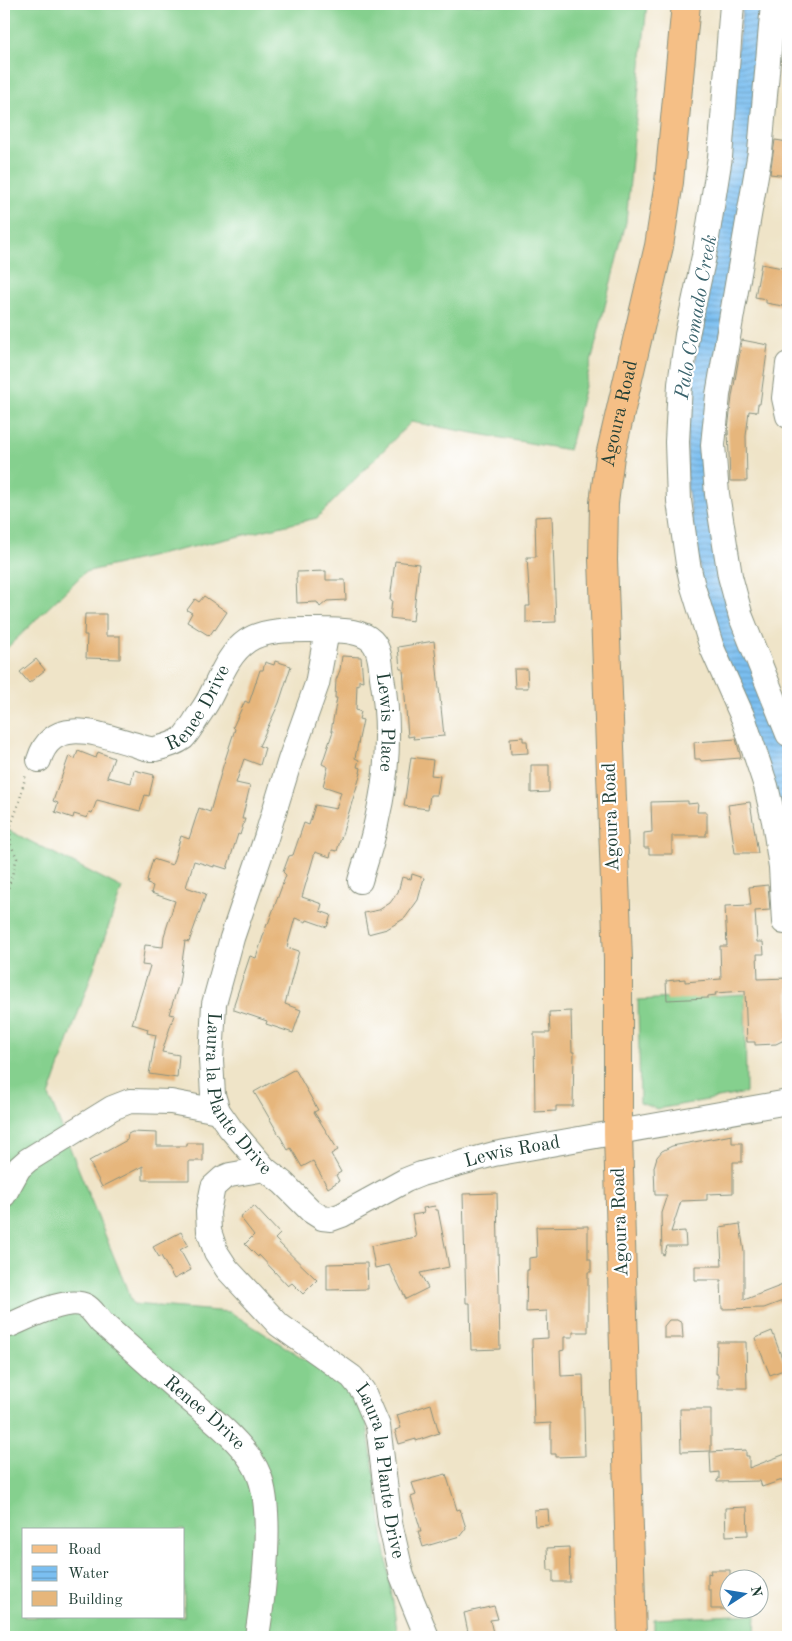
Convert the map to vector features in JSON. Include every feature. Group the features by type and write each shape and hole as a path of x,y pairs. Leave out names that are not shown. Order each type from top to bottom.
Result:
{"main road":[{"name":"Agoura Road","path":"632,1637 618,1133 618,960 602,560 604,503 610,456 659,246 669,182 686,4"}],"street":[{"path":"732,4 720,157 704,256 687,335 680,384 677,442 680,501 688,564 693,587 712,648 744,720 766,786 774,821 784,922"},
{"path":"772,4 760,152 718,395 713,445 717,494 730,576 741,616 788,734"},
{"path":"788,364 784,398 788,416"},
{"name":"Renee Drive","path":"40,760 43,750 49,742 58,736 74,730 152,749 168,746 184,738 210,699 221,674 236,652 247,641 260,635 293,630 327,630"},
{"name":"Lewis Place","path":"327,630 353,633 372,641 379,656 386,695 387,746 384,778 377,819 360,881"},
{"name":"Laura la Plante Drive","path":"327,630 317,684 232,938 214,1004 211,1060 213,1096 218,1111 264,1169 230,1175 223,1178 213,1187 208,1212 209,1231 216,1252 232,1276 279,1325 352,1378 363,1391 378,1426 390,1523 402,1576 427,1637"},
{"path":"4,1195 19,1168 28,1160 112,1108 130,1101 171,1102 218,1111"},
{"name":"Lewis Road","path":"264,1169 311,1211 322,1218 331,1219 421,1174 494,1154 788,1102"},
{"name":"Renee Drive","path":"4,1325 10,1325 57,1306 72,1303 86,1306 102,1323 224,1430 252,1460 260,1476 265,1496 266,1534 257,1637"}],"path":[{"path":"4,902 17,858 11,845 10,828 19,803 28,763 30,760 40,760"}],"green space":[{"path":"4,4 647,4 626,222 569,450 411,422 317,518 85,572 4,651"},
{"path":"4,828 122,888 49,1096 133,1304 230,1312 363,1396 398,1637 4,1637"},
{"path":"745,994 746,1093 657,1109 640,1103 638,1000"},
{"path":"720,1616 720,1618 756,1618 755,1637 654,1637 654,1619"}],"water":[{"path":"743,4 764,4 750,166 707,414 770,709 788,756 788,870 702,583 687,485 687,412 709,276"}],"building":[{"path":"775,140 788,142 788,176 770,174"},
{"path":"761,264 788,269 788,307 766,303 766,299 755,297"},
{"path":"742,340 768,345 760,404 758,404 757,412 749,411 746,436 747,481 730,481 728,429"},
{"path":"552,516 556,622 526,623 526,606 530,606 527,557 536,557 535,517"},
{"path":"395,561 419,564 413,621 390,618 392,600 390,600"},
{"path":"326,571 326,580 345,580 346,600 327,601 320,607 317,602 297,603 297,572"},
{"path":"204,596 227,612 210,635 187,622 192,613 187,610 195,599 199,602"},
{"path":"85,614 106,614 106,636 120,636 120,659 86,658 87,635 84,635"},
{"path":"434,641 444,736 413,739 414,736 408,737 403,669 400,669 398,647"},
{"path":"342,656 361,657 363,681 359,680 359,685 357,684 356,710 361,712 359,719 363,720 355,758 359,760 357,767 361,768 361,773 337,851 332,850 330,857 315,852 302,897 322,904 320,911 331,915 327,927 295,918 287,947 299,951 285,1004 301,1010 293,1033 266,1024 267,1021 234,1010 234,1004 250,956 256,958 286,875 283,872 289,856 293,855 304,823 309,825 315,805 336,809 341,792 323,786 328,767 322,764 333,731 331,731 337,698 335,698 336,680"},
{"path":"36,659 45,670 29,683 20,672"},
{"path":"275,661 291,666 279,703 259,746 265,748 260,765 244,759 236,783 250,786 242,819 245,819 240,835 238,834 227,869 194,861 186,887 206,894 189,942 185,941 179,983 169,1014 174,1015 162,1052 179,1055 177,1078 149,1074 156,1035 147,1033 148,1029 132,1024 150,966 142,965 145,945 163,947 164,936 175,901 151,893 153,886 147,884 147,880 153,859 172,865 181,836 189,839 199,808 210,812 235,729 233,727 245,701 249,703 260,670 263,670 265,662 274,665"},
{"path":"514,669 527,669 528,688 515,688"},
{"path":"523,737 523,741 527,741 528,753 511,754 510,738"},
{"path":"736,739 741,758 701,761 700,759 695,759 694,742"},
{"path":"78,751 96,758 98,752 114,758 107,777 131,783 134,770 154,775 149,796 145,795 140,811 97,800 92,813 89,812 87,818 74,814 73,818 55,812 58,803 53,801 69,756 75,759"},
{"path":"411,757 433,760 431,775 440,776 437,795 430,795 428,809 404,806"},
{"path":"531,765 549,765 549,792 531,793"},
{"path":"688,801 688,804 698,803 697,812 707,812 706,836 672,836 672,854 649,854 649,848 644,848 644,833 652,832 651,802"},
{"path":"750,802 758,853 735,853 728,805"},
{"path":"412,874 424,878 418,900 405,918 387,929 368,934 364,913 379,910 390,903 398,892 402,877 411,879"},
{"path":"768,885 770,910 755,911 757,942 763,942 764,954 757,954 758,979 788,978 788,1038 776,1044 755,1045 755,1042 747,1042 745,991 715,993 716,995 708,996 708,998 667,1000 666,981 685,979 685,982 721,979 720,946 727,946 725,906 751,905 749,887"},
{"path":"571,1011 572,1052 574,1052 573,1106 556,1106 556,1111 535,1112 534,1033 550,1033 549,1012"},
{"path":"295,1069 318,1110 314,1112 338,1150 331,1154 341,1172 336,1175 339,1181 328,1188 313,1161 302,1167 291,1148 288,1150 254,1092"},
{"path":"132,1132 157,1133 157,1146 187,1146 187,1143 203,1143 203,1161 189,1161 189,1180 143,1180 143,1166 102,1187 89,1161 127,1140 128,1134"},
{"path":"732,1135 732,1143 742,1143 742,1162 733,1162 733,1193 707,1194 707,1200 681,1201 671,1232 685,1231 686,1246 667,1246 664,1255 662,1254 661,1213 667,1195 655,1195 654,1167 657,1157 662,1151 672,1146"},
{"path":"497,1193 500,1349 471,1350 470,1303 466,1303 463,1194"},
{"path":"254,1206 280,1234 275,1239 317,1280 303,1294 292,1283 288,1286 259,1255 258,1257 245,1244 254,1235 240,1217"},
{"path":"435,1206 436,1210 438,1210 449,1267 420,1273 428,1288 406,1299 389,1265 375,1268 371,1246 416,1237 412,1215 424,1213 423,1208"},
{"path":"740,1224 744,1252 744,1300 788,1283 788,1299 764,1308 722,1309 721,1280 695,1280 695,1266 722,1266 720,1227"},
{"path":"588,1226 588,1259 591,1259 591,1272 588,1272 588,1332 573,1332 573,1337 564,1337 564,1350 560,1351 561,1376 583,1375 585,1456 556,1457 556,1454 551,1454 551,1423 534,1424 532,1339 548,1338 547,1311 526,1312 527,1270 529,1270 529,1258 537,1257 536,1227"},
{"path":"181,1232 188,1245 180,1250 191,1270 174,1279 161,1256 159,1257 153,1247"},
{"path":"367,1263 368,1289 327,1290 327,1264"},
{"path":"669,1320 677,1320 682,1323 683,1338 664,1338 664,1326"},
{"path":"772,1331 786,1369 770,1375 755,1338"},
{"path":"717,1342 746,1342 747,1388 718,1388 718,1374 716,1374"},
{"path":"431,1404 439,1433 416,1441 416,1439 399,1444 395,1430 401,1428 397,1415"},
{"path":"680,1409 711,1409 711,1451 681,1452"},
{"path":"746,1450 746,1456 749,1456 749,1468 788,1453 788,1478 762,1487 760,1481 717,1482 719,1472 711,1473 710,1452"},
{"path":"446,1474 457,1510 460,1509 466,1528 460,1536 423,1547 418,1531 421,1531 411,1497 416,1495 412,1483"},
{"path":"747,1507 748,1535 726,1536 725,1508"},
{"path":"548,1509 549,1525 535,1526 534,1510"},
{"path":"569,1547 570,1582 553,1582 553,1570 548,1570 547,1548"},
{"path":"710,1570 720,1570 720,1609 711,1609 711,1590 708,1590 708,1573 711,1574"},
{"path":"494,1606 498,1619 490,1620 494,1637 469,1637 464,1613"}],"water label":[{"name":"Palo Comado Creek","path":"697,317"}]}
